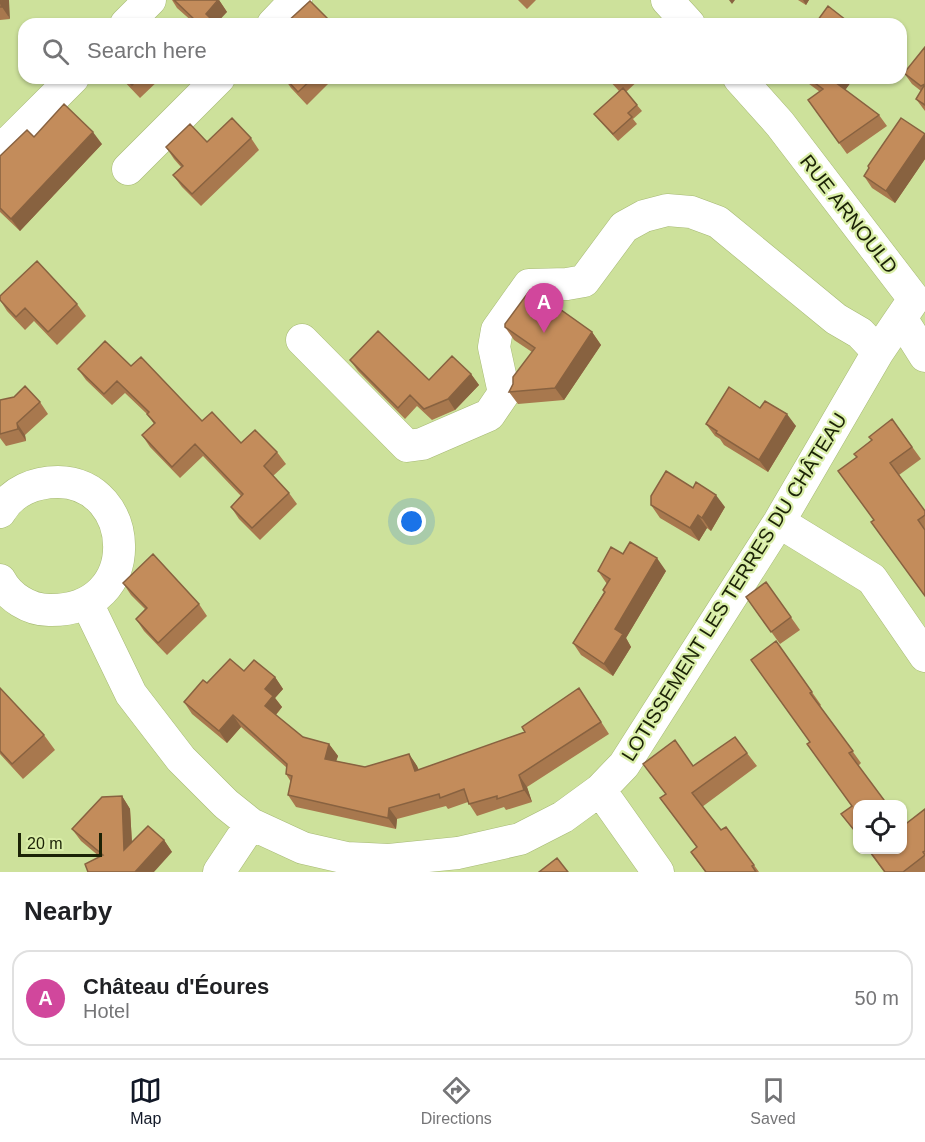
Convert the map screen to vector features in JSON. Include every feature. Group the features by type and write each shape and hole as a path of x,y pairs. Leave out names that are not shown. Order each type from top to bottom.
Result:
{"street":[{"path":"132,18 150,0"},
{"path":"279,18 296,0"},
{"path":"667,0 684,18"},
{"path":"0,151 66,84"},
{"path":"128,170 213,84"},
{"name":"RUE ARNOULD","path":"744,84 780,124 914,299 925,356"},
{"path":"302,340 407,446 422,444 489,415 504,393 494,347 497,330 529,285 584,281 624,227 644,216 667,210 691,212 718,222 836,319 860,333 878,352"},
{"name":"LOTISSEMENT LES TERRES DU CHÂTEAU","path":"87,603 131,694 181,759 226,804 252,824 303,848 389,866 520,839 563,817 600,790 624,765 779,522 878,352 914,299"},
{"path":"0,512 5,503 22,490 44,482 67,482 88,490 105,505 116,525 120,548 116,570 104,589 87,603 66,611 42,610 21,603 4,588 0,580"},
{"path":"779,522 872,579 925,657"},
{"path":"600,790 657,872"},
{"path":"219,872 252,824"}],"building":[{"path":"174,0 218,0 206,14 210,18 193,18"},
{"path":"310,1 327,18 292,18"},
{"path":"828,6 843,18 819,18"},
{"path":"925,47 925,84 921,86 907,75 907,69"},
{"path":"291,84 307,84 298,92"},
{"path":"816,84 838,84 879,115 839,143 808,100 823,89"},
{"path":"925,84 925,105 916,99"},
{"path":"623,88 637,105 628,113 632,117 613,134 594,114"},
{"path":"64,104 93,132 11,219 0,208 0,156 27,130 34,137"},
{"path":"232,118 251,138 192,194 173,175 183,166 166,147 190,124 207,142"},
{"path":"901,118 925,134 886,191 864,176 868,166"},
{"path":"37,261 77,304 48,332 25,308 16,317 0,300 0,296"},
{"path":"530,290 592,332 555,388 509,392 513,384 513,377 535,348 505,327 505,324"},
{"path":"378,331 429,380 452,356 471,374 448,399 424,409 410,395 398,408 350,360"},
{"path":"105,341 131,366 141,357 202,421 212,412 241,443 255,430 277,452 264,466 289,493 252,528 231,507 243,494 195,444 172,467 142,435 155,423 147,414 149,412 117,381 104,394 78,369"},
{"path":"25,386 40,402 17,423 18,429 0,434 0,400 14,397"},
{"path":"729,387 760,408 765,401 787,414 759,460 716,433 717,431 706,424"},
{"path":"892,419 912,447 890,463 925,511 925,515 918,520 925,530 925,596 871,522 874,520 838,471 857,457 854,454 872,440 869,437"},
{"path":"666,471 693,488 696,482 716,495 702,518 698,515 690,528 651,505 651,496"},
{"path":"630,542 657,558 615,629 623,634 604,664 573,643 605,592 603,590 610,579 598,571 611,547 623,554"},
{"path":"153,554 199,604 158,643 136,619 147,608 123,583"},
{"path":"766,582 791,617 771,632 746,597"},
{"path":"776,641 812,692 810,693 853,751 849,753 884,800 853,800 853,829 841,814 852,806 807,744 810,742 751,660"},
{"path":"230,659 244,671 254,660 275,677 265,689 273,696 265,706 303,737 329,744 325,759 365,767 409,754 415,771 525,732 522,727 579,688 601,722 519,775 524,790 497,799 497,796 469,804 464,789 440,798 439,794 389,808 388,818 288,795 292,776 286,774 287,764 233,715 219,731 184,702 203,680 207,683"},
{"path":"0,688 44,735 12,764 0,751"},
{"path":"735,737 747,753 692,793 721,830 726,827 754,865 752,866 756,872 706,872 691,852 697,847 660,798 666,794 643,764 675,740 693,766"},
{"path":"122,796 124,850 148,826 164,840 135,872 88,872 85,864 103,855 72,829 102,797"},
{"path":"925,809 925,851 923,852 925,855 903,872 885,872 872,854 907,854 907,823"},
{"path":"557,858 568,872 539,872"}],"place":[{"name":"Château d'Éoures","path":"544,333"}]}
